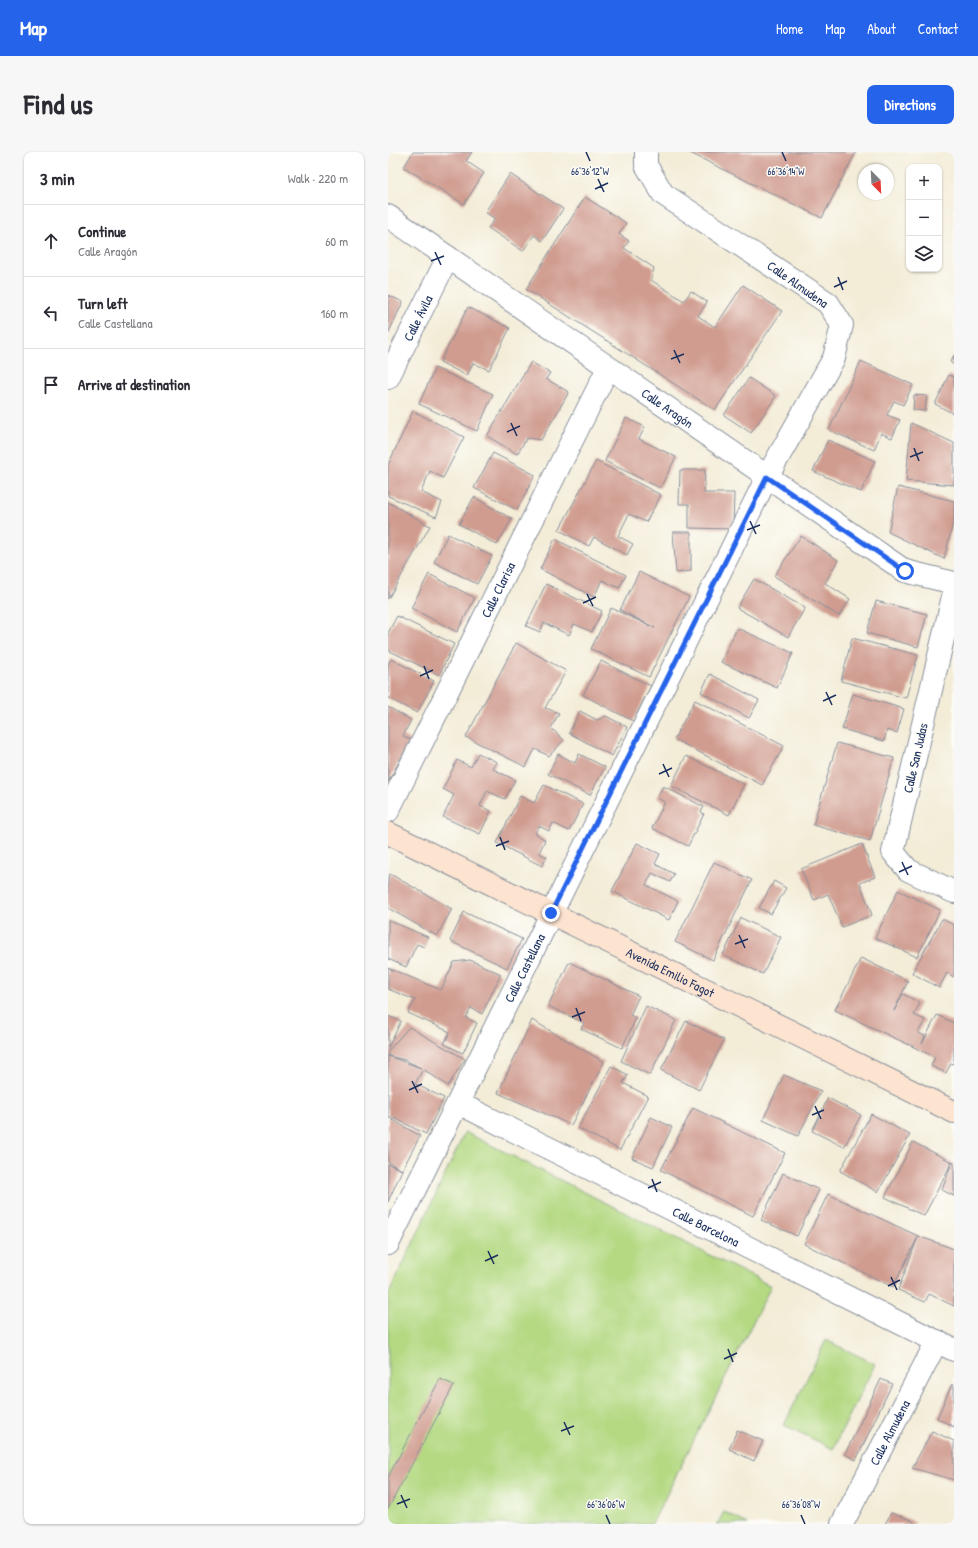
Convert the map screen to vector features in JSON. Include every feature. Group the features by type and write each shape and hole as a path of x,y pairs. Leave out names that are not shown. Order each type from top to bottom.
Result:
{"street":[{"name":"Calle Almudena","path":"646,152 646,165 663,194 828,303 842,325 834,358 767,477"},
{"name":"Calle Aragón","path":"388,216 905,571 954,583"},
{"name":"Calle Ávila","path":"388,378 448,257"},
{"name":"Calle Clarisa","path":"388,811 608,368"},
{"name":"Calle Castellana","path":"388,1244 767,477"},
{"name":"Calle San Judas","path":"954,592 893,852 908,870 954,892"},
{"name":"Avenida Emilio Fagot","path":"388,832 954,1112"},
{"name":"Calle Barcelona","path":"458,1103 945,1345"},
{"name":"Calle Almudena","path":"842,1524 945,1345"}],"green space":[{"path":"465,1132 771,1286 652,1524 388,1524 388,1296"},
{"path":"826,1340 875,1364 833,1449 784,1425"},
{"path":"724,1512 748,1524 717,1524"}],"building":[{"path":"413,152 472,152 466,161 484,173 464,204 404,167"},
{"path":"688,152 856,152 822,218"},
{"path":"510,174 563,209 542,241 534,235 523,251 488,228 495,219 485,212"},
{"path":"585,197 626,223 619,234 629,241 624,248 654,268 651,280 684,301 691,291 707,302 698,316 715,327 743,285 782,311 715,410 526,289"},
{"path":"388,295 403,302 388,334"},
{"path":"468,307 510,328 489,370 473,363 467,376 440,362"},
{"path":"954,355 954,365 950,362"},
{"path":"861,361 913,385 903,405 894,401 887,415 900,420 892,438 881,433 874,450 829,430"},
{"path":"531,362 550,373 546,379 569,392 541,440 527,438 517,454 487,436"},
{"path":"435,368 493,394 477,431 419,404"},
{"path":"949,375 954,377 954,414 935,404"},
{"path":"749,378 776,396 751,433 724,415"},
{"path":"914,395 927,396 925,411 913,410"},
{"path":"413,411 464,437 443,478 430,471 421,492 442,502 436,517 388,496 388,465"},
{"path":"626,418 645,427 639,439 676,457 660,488 605,461"},
{"path":"911,423 954,443 954,485 906,481"},
{"path":"828,440 875,461 861,492 813,471"},
{"path":"493,453 535,475 517,510 474,488"},
{"path":"596,461 661,495 646,522 629,514 618,536 633,544 627,555 594,537 589,546 559,530"},
{"path":"680,470 705,470 704,493 734,493 733,529 689,528 689,504 679,504"},
{"path":"898,487 954,501 954,519 944,559 888,532"},
{"path":"474,497 512,519 497,545 459,524"},
{"path":"388,502 430,526 388,599"},
{"path":"673,532 691,532 691,571 676,573"},
{"path":"448,534 492,556 477,584 434,562"},
{"path":"801,536 838,560 825,583 850,599 839,616 774,576"},
{"path":"555,539 626,575 619,588 602,580 594,597 540,569"},
{"path":"639,572 689,597 649,677 591,649 611,608 655,628 620,610"},
{"path":"429,574 475,598 457,632 411,608"},
{"path":"754,579 805,608 788,637 737,608"},
{"path":"546,584 602,611 592,632 574,624 569,635 544,623 540,632 526,626"},
{"path":"876,601 927,614 918,647 867,633"},
{"path":"397,616 454,644 439,675 388,650 388,633"},
{"path":"737,628 793,653 777,688 721,662"},
{"path":"852,638 918,655 906,698 841,681"},
{"path":"516,643 566,671 545,708 559,713 551,728 564,740 549,756 535,749 526,767 466,737"},
{"path":"391,659 434,681 417,713 388,698 388,664"},
{"path":"601,661 651,686 633,721 583,695"},
{"path":"710,674 759,700 749,718 701,692"},
{"path":"853,694 904,709 897,733 887,730 884,741 842,729"},
{"path":"695,700 784,746 762,785 674,739"},
{"path":"388,707 411,720 403,736 411,740 388,782"},
{"path":"580,711 597,720 606,716 627,727 612,756 569,733"},
{"path":"837,743 894,758 870,841 813,825"},
{"path":"478,753 497,762 493,769 515,780 505,799 487,791 480,806 491,811 480,834 443,817 454,795 443,789 457,760 471,767"},
{"path":"558,754 575,763 579,754 605,767 590,795 548,774"},
{"path":"686,756 744,784 729,815 671,786"},
{"path":"544,785 583,804 569,831 553,823 549,831 539,826 535,833 545,840 539,853 547,857 542,866 497,843 520,796 534,803"},
{"path":"663,786 704,807 701,812 704,814 688,846 652,828 665,802 657,798"},
{"path":"637,843 660,854 655,864 674,874 670,882 652,873 646,885 678,901 669,920 612,891"},
{"path":"862,844 875,877 860,883 872,915 842,927 828,894 814,900 801,869"},
{"path":"714,862 752,880 713,960 675,942"},
{"path":"390,874 452,909 437,936 388,908 388,878"},
{"path":"774,881 786,888 771,914 759,908"},
{"path":"898,890 940,910 917,957 875,938"},
{"path":"464,912 522,939 507,968 450,941"},
{"path":"741,918 781,937 763,974 723,955"},
{"path":"942,919 954,925 954,977 947,973 939,988 912,973"},
{"path":"388,920 428,937 424,947 417,944 406,967 388,959"},
{"path":"861,958 908,981 894,1011 903,994 920,1003 914,1015 925,1020 918,1033 925,1036 922,1044 937,1015 954,1023 954,1064 951,1063 946,1073 931,1066 935,1057 835,1010"},
{"path":"470,960 501,974 482,1014 471,1008 466,1018 477,1023 463,1053 444,1044 450,1032 408,1013 415,1000 388,989 388,968 441,990 454,962"},
{"path":"569,962 639,996 630,1015 636,1018 622,1048 581,1029 584,1023 548,1006"},
{"path":"646,1006 676,1020 650,1075 621,1061"},
{"path":"388,1016 401,1021 388,1048"},
{"path":"532,1020 604,1062 571,1125 498,1093"},
{"path":"686,1021 724,1040 699,1090 661,1070"},
{"path":"409,1027 465,1059 448,1086 423,1069 415,1084 444,1098 426,1134 388,1115 388,1051","holes":["388,1056 405,1060 421,1068"]},
{"path":"611,1066 628,1075 623,1083 648,1096 620,1150 578,1128"},
{"path":"784,1075 821,1091 798,1136 763,1120"},
{"path":"828,1098 861,1115 844,1147 812,1131"},
{"path":"693,1108 785,1153 753,1216 661,1170"},
{"path":"871,1114 910,1135 878,1192 840,1171"},
{"path":"388,1117 420,1136 402,1170 388,1162"},
{"path":"651,1117 672,1127 653,1167 632,1158"},
{"path":"913,1142 952,1162 924,1216 885,1197"},
{"path":"952,1162 954,1163 954,1196 942,1190"},
{"path":"388,1164 402,1170 388,1202"},
{"path":"783,1173 819,1190 797,1236 761,1220"},
{"path":"828,1194 918,1236 954,1249 954,1306 929,1294 925,1302 898,1290 918,1237 893,1287 804,1244"},
{"path":"440,1379 454,1385 388,1509 388,1477"},
{"path":"881,1379 892,1384 856,1460 845,1454"},
{"path":"952,1384 954,1385 954,1427 937,1418"},
{"path":"737,1430 763,1441 754,1461 729,1449"},
{"path":"932,1431 954,1441 954,1480 912,1468"},
{"path":"891,1513 911,1520 916,1524 885,1524"}],"route":[{"path":"551,913 767,477 905,571"}]}
